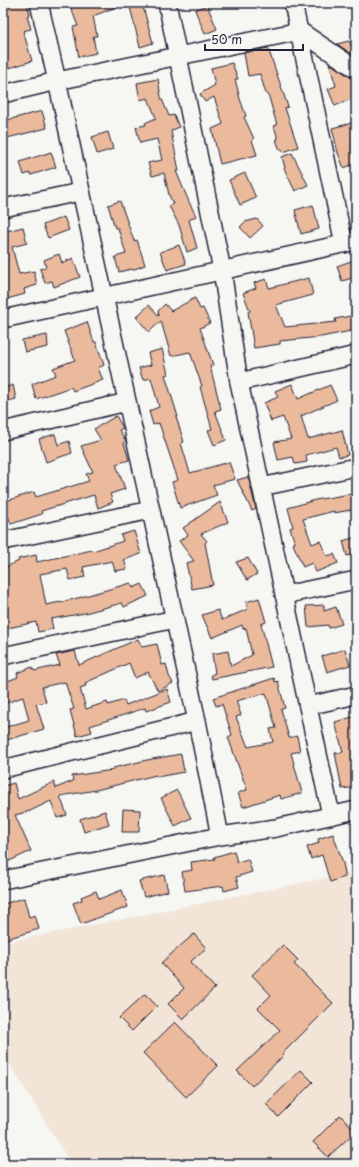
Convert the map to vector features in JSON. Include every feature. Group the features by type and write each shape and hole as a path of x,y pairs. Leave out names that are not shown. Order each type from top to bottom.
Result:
{"street":[{"path":"39,3 128,402 197,721 220,836"},
{"path":"167,3 222,270 239,382 331,815"},
{"path":"3,319 350,242 293,3"},
{"path":"3,94 56,81 300,31 356,69"},
{"path":"3,208 80,192"},
{"path":"239,382 356,355"},
{"path":"3,431 128,402"},
{"path":"261,486 356,467"},
{"path":"3,541 151,510"},
{"path":"284,594 356,580"},
{"path":"3,656 175,619"},
{"path":"308,706 356,696"},
{"path":"3,769 197,721"},
{"path":"3,880 220,836 276,828 356,810"}],"shaded area":[{"path":"356,872 356,1164 71,1164 3,1053 3,943"}],"building":[{"path":"3,3 27,3 30,15 27,16 31,29 23,31 32,61 6,69 3,60"},
{"path":"69,3 124,3 93,16 97,36 93,36 96,53 79,57 73,27 78,26"},
{"path":"129,3 142,3 153,43 140,47"},
{"path":"207,5 217,29 205,34 195,10"},
{"path":"349,41 356,53 356,57 337,44"},
{"path":"268,48 288,107 285,108 298,147 283,152 282,149 280,150 276,140 278,139 274,126 277,125 268,94 266,94 260,74 248,76 244,53"},
{"path":"232,63 238,79 235,79 246,116 244,117 254,139 252,140 257,155 220,164 212,129 223,124 214,97 205,102 200,94 215,85 211,68"},
{"path":"329,63 350,77 356,79 356,97 335,106 328,89 336,86"},
{"path":"158,79 161,97 169,116 174,115 179,127 171,131 179,171 176,171 196,216 189,220 197,248 187,252 179,225 169,206 173,204 169,195 164,173 152,176 148,163 162,160 157,139 140,143 136,127 146,125 145,123 156,118 148,98 140,100 137,83"},
{"path":"42,111 47,128 3,139 3,121"},
{"path":"356,122 356,163 344,168 338,153 332,128"},
{"path":"108,132 113,149 97,154 92,137"},
{"path":"51,152 56,167 31,175 30,173 24,175 20,162"},
{"path":"292,153 308,185 295,191 284,168 282,157"},
{"path":"245,173 256,198 240,205 229,180"},
{"path":"120,201 134,241 137,240 145,265 132,270 119,272 115,257 126,254 118,228 115,228 108,205"},
{"path":"313,205 319,229 301,234 295,210"},
{"path":"64,217 69,230 48,238 43,225"},
{"path":"257,219 263,226 250,238 240,227 245,222"},
{"path":"23,227 27,243 12,247 19,274 34,271 37,285 24,289 25,294 7,299 3,285 3,228 6,228 7,231"},
{"path":"179,245 186,264 167,270 160,252"},
{"path":"59,254 62,263 73,258 80,277 54,287 52,281 45,283 40,269 46,267 44,260"},
{"path":"354,260 356,277 342,281 337,266"},
{"path":"309,278 313,295 276,305 285,327 336,322 335,319 356,315 356,330 321,337 280,341 280,344 254,348 248,312 250,311 243,293 256,288 254,283 266,279 269,288"},
{"path":"195,298 200,309 203,308 210,323 200,328 213,365 210,366 221,409 215,411 226,440 214,445 208,430 212,429 200,387 202,386 190,352 171,356 161,321 149,332 136,317 149,305 159,316 158,311 165,304 171,311"},
{"path":"87,322 104,365 98,368 103,380 73,391 71,387 36,399 32,384 56,375 53,368 75,360 64,331"},
{"path":"47,335 48,347 25,352 22,340"},
{"path":"162,349 168,374 165,375 178,417 176,417 184,442 181,443 190,473 229,462 235,479 213,485 217,495 180,508 172,482 178,480 159,423 153,425 149,411 159,407 151,378 143,380 139,368 151,365 148,353"},
{"path":"292,384 298,399 330,385 337,400 301,416 308,439 342,430 348,455 339,457 336,447 306,455 307,462 295,464 293,457 278,460 274,442 291,439 283,417 271,421 264,403 278,397 275,391"},
{"path":"13,385 16,399 3,402 3,388"},
{"path":"116,416 123,428 119,430 126,441 124,443 129,460 116,464 125,489 110,494 113,502 98,508 94,495 41,511 42,514 11,524 3,502 34,492 36,497 89,481 86,474 93,472 81,446 101,440 94,429"},
{"path":"55,434 58,445 69,441 72,453 46,462 39,439"},
{"path":"248,477 256,509 252,511 237,480"},
{"path":"356,493 356,509 334,513 334,511 303,519 312,544 320,541 327,556 334,554 338,563 316,572 312,563 303,567 293,544 295,543 290,528 293,527 288,508 315,500"},
{"path":"220,502 228,522 201,534 207,541 205,543 213,585 192,589 186,563 194,561 179,541 188,535 183,528"},
{"path":"134,531 141,554 124,560 127,569 115,571 112,561 83,567 85,577 70,580 67,569 40,574 46,605 60,603 131,583 133,588 142,584 148,596 124,607 122,603 85,613 51,619 53,629 38,632 36,622 3,629 3,612 6,612 3,599 3,568 19,561 18,559 36,555 37,562 93,551 123,541 121,535"},
{"path":"356,537 356,554 347,556 343,541"},
{"path":"248,558 257,574 247,580 236,562"},
{"path":"259,598 266,622 261,624 272,667 212,679 211,675 215,673 212,654 228,651 231,666 252,655 246,628 243,629 242,625 212,638 202,615 218,610 222,620 248,609 246,602"},
{"path":"324,605 324,611 336,607 342,624 329,628 328,625 308,627 306,606"},
{"path":"138,639 142,647 157,644 162,665 166,664 169,676 173,683 158,691 148,672 135,678 129,663 85,683 86,686 80,688 86,709 107,702 108,705 124,700 126,705 167,689 171,702 146,711 145,708 90,726 92,732 77,736 70,710 74,709 65,682 42,687 46,702 36,704 44,729 3,741 3,728 29,720 23,697 3,704 3,690 8,689 5,682 18,677 17,673 32,667 34,671 60,665 56,655 75,651 79,665"},
{"path":"345,649 350,665 327,672 322,656"},
{"path":"274,678 275,682 278,681 285,708 281,709 289,738 297,736 300,751 291,753 302,793 281,799 280,795 243,807 238,793 247,790 228,737 232,735 222,704 216,706 213,698","holes":["266,693 276,728 270,729 273,742 248,747 236,717 241,715 236,701"]},
{"path":"356,716 356,787 342,789 335,753 343,752 335,722"},
{"path":"181,754 184,772 157,777 156,775 96,790 60,796 67,815 57,818 51,801 30,811 15,815 31,851 3,864 3,786 14,783 18,799 54,782 56,788 73,781 72,776 113,770 113,768 147,760"},
{"path":"177,790 191,818 175,826 161,798"},
{"path":"123,809 140,810 139,832 122,832"},
{"path":"105,811 109,824 84,832 80,819"},
{"path":"333,834 343,863 345,877 330,882 322,855 311,859 307,847 319,843 318,839"},
{"path":"234,851 237,862 248,859 252,872 236,877 239,887 224,891 223,886 185,891 182,872 192,870 191,862 215,859 214,857"},
{"path":"164,875 168,891 144,897 139,881"},
{"path":"122,890 128,907 81,924 73,903 82,900 81,897 96,891 99,899"},
{"path":"24,898 29,917 35,915 39,929 3,940 3,904"},
{"path":"194,934 206,948 190,962 215,988 183,1019 168,1004 184,988 161,963"},
{"path":"283,945 298,960 294,964 333,1003 282,1054 284,1055 252,1086 237,1071 280,1030 258,1008 271,995 252,975"},
{"path":"145,994 157,1006 132,1031 119,1018"},
{"path":"175,1022 218,1066 186,1097 143,1053"},
{"path":"301,1070 313,1082 278,1117 266,1104"},
{"path":"340,1115 356,1131 328,1157 313,1142"}]}
